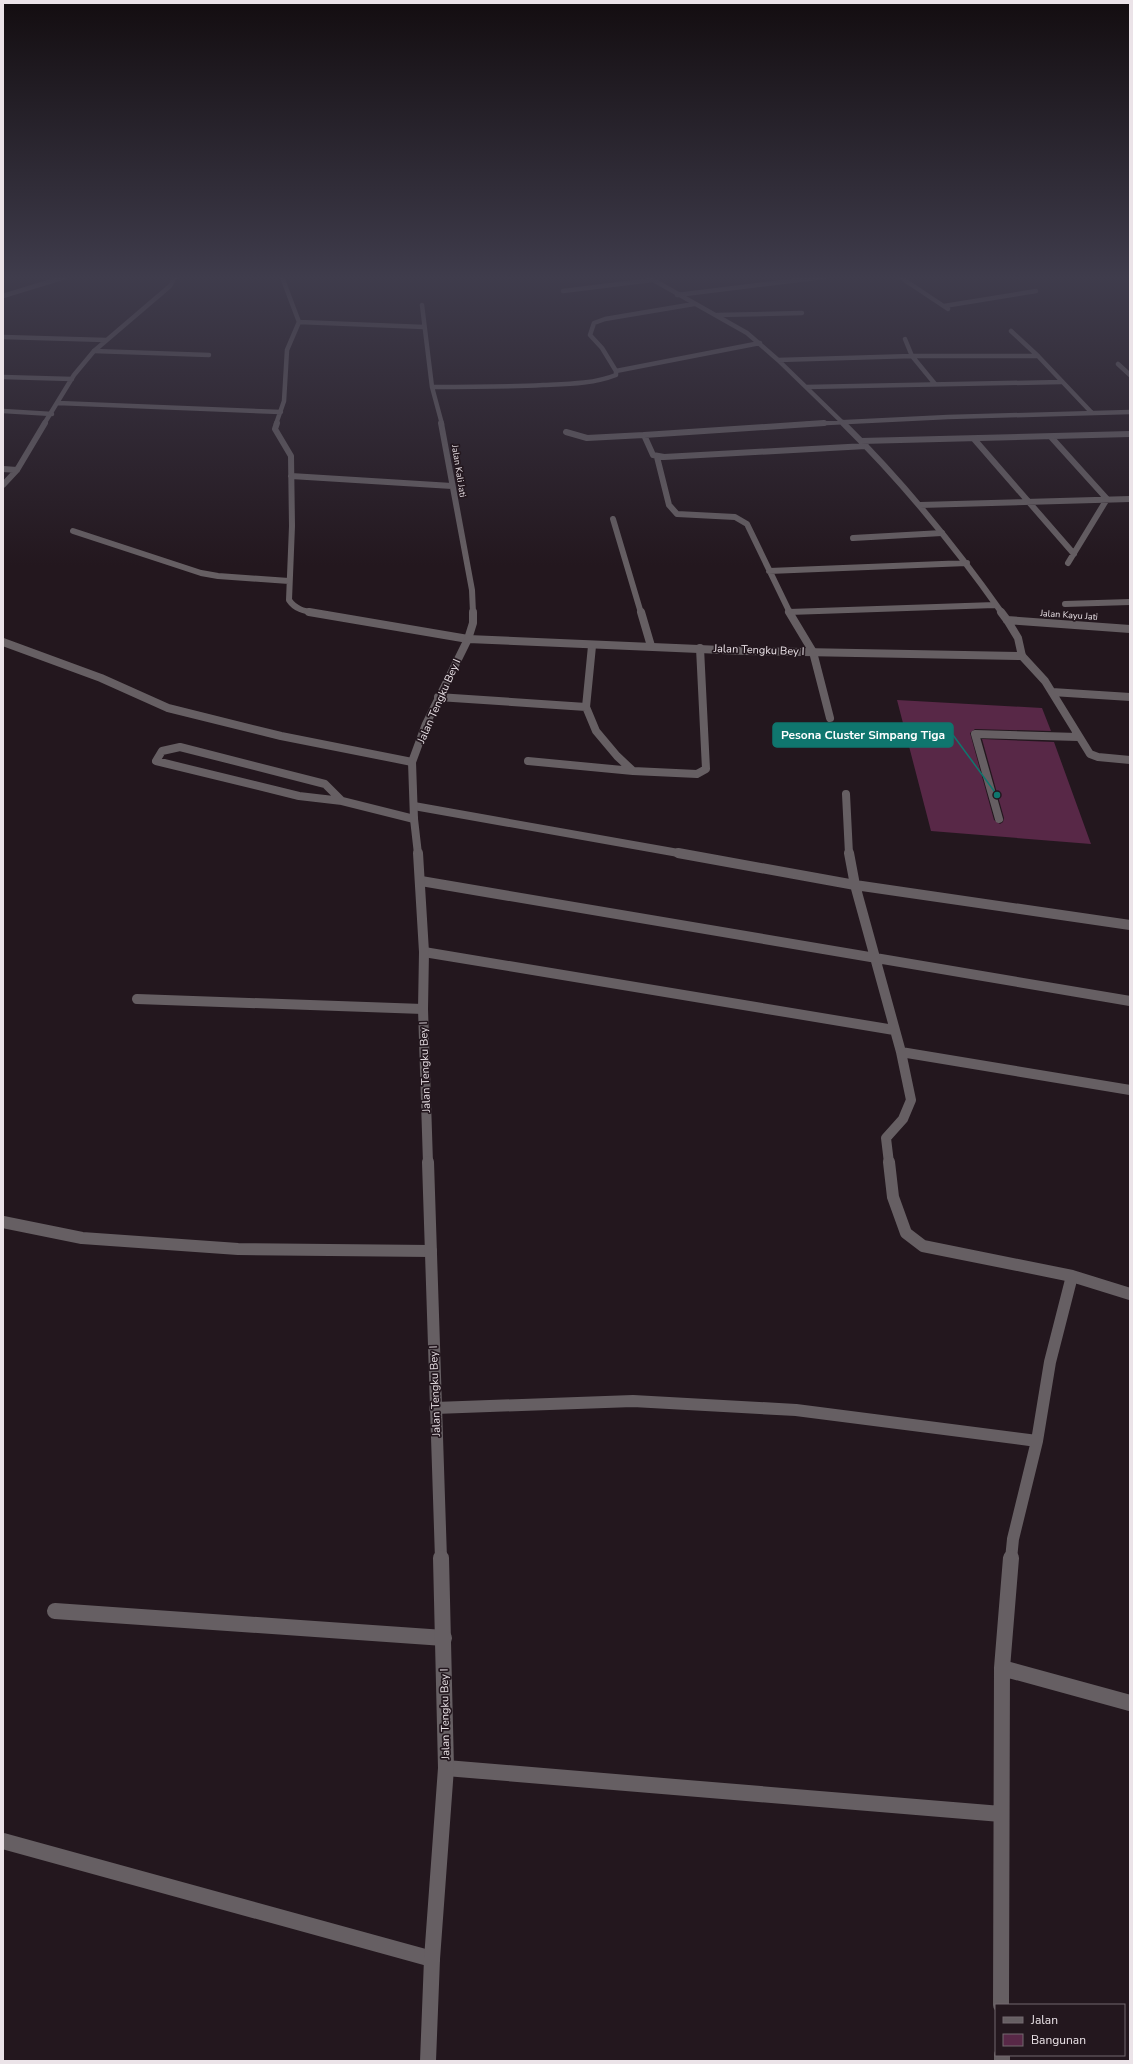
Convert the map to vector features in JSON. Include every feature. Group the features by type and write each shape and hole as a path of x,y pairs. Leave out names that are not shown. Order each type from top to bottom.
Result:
{"street":[{"path":"3,485 17,470 39,432 52,414 77,373"},
{"path":"286,373 284,401 275,430 291,456 292,526 289,581 290,600 293,606 303,611 468,639"},
{"name":"Jalan Kali Jati","path":"430,373 432,387 444,430 452,486 472,590 473,623 468,639"},
{"path":"432,387 581,382 609,379 616,375 616,373"},
{"path":"792,373 866,446 920,505 967,563 1018,638 1022,656 1045,681 1078,737 1090,754 1098,757 1130,760"},
{"path":"926,373 935,384"},
{"path":"1053,373 1092,413"},
{"path":"3,377 72,379"},
{"path":"806,387 1061,382"},
{"path":"58,403 281,412"},
{"path":"3,411 52,414"},
{"path":"566,432 579,437 587,438 840,421 1003,414 1130,412"},
{"path":"861,441 1130,434"},
{"path":"644,435 653,455 657,457 866,446"},
{"path":"1051,437 1107,499"},
{"path":"974,439 1027,502 1074,554"},
{"path":"657,457 669,505 677,514 685,516 726,516 741,519 747,524 788,612 813,652 830,718"},
{"path":"3,469 17,470"},
{"path":"291,476 452,486"},
{"path":"1068,563 1107,499"},
{"path":"920,505 1130,499"},
{"path":"613,520 651,646"},
{"path":"73,531 201,573 218,576 289,581"},
{"path":"853,538 942,533"},
{"path":"769,571 967,563"},
{"path":"1065,604 1130,602"},
{"path":"788,612 995,605"},
{"name":"Jalan Kayu Jati","path":"1007,620 1130,629"},
{"name":"Jalan Tengku Bey I","path":"428,2061 432,1959 446,1768 444,1638 435,1408 423,1009 424,952 421,881 414,819 412,762 426,724 468,639 592,646 651,646 813,652 1022,656"},
{"path":"3,642 101,678 168,708 281,736 412,762"},
{"path":"592,646 586,707 596,731 617,756 633,771"},
{"path":"528,761 633,771 697,774 706,769 700,648"},
{"path":"1052,692 1130,697"},
{"path":"438,698 586,707"},
{"path":"999,819 975,734 1078,737"},
{"path":"342,801 325,784 180,747 162,752 156,761 299,796 342,801 414,819"},
{"path":"846,794 849,852 855,885 901,1052 911,1100 903,1119 886,1138 893,1197 906,1233 923,1246 1072,1276 1130,1294"},
{"path":"414,806 855,885 1130,925"},
{"path":"421,881 1130,1000"},
{"path":"424,952 894,1030"},
{"path":"137,999 423,1009"},
{"path":"901,1052 1012,1069 1130,1090"},
{"path":"3,1222 82,1238 238,1249 431,1251"},
{"path":"1001,2004 1002,1668 1013,1539 1037,1441 1050,1362 1072,1276"},
{"path":"435,1408 633,1401 796,1410 1037,1441"},
{"path":"55,1611 444,1638"},
{"path":"1002,1668 1130,1703"},
{"path":"446,1768 1001,1814"},
{"path":"3,1841 432,1959"}],"building":[{"path":"897,700 1042,708 1051,731 975,729 970,733 994,820 1000,824 1003,822 1004,818 982,739 1054,742 1091,844 931,831"}],"place":[{"name":"Pesona Cluster Simpang Tiga","path":"997,795"}]}
